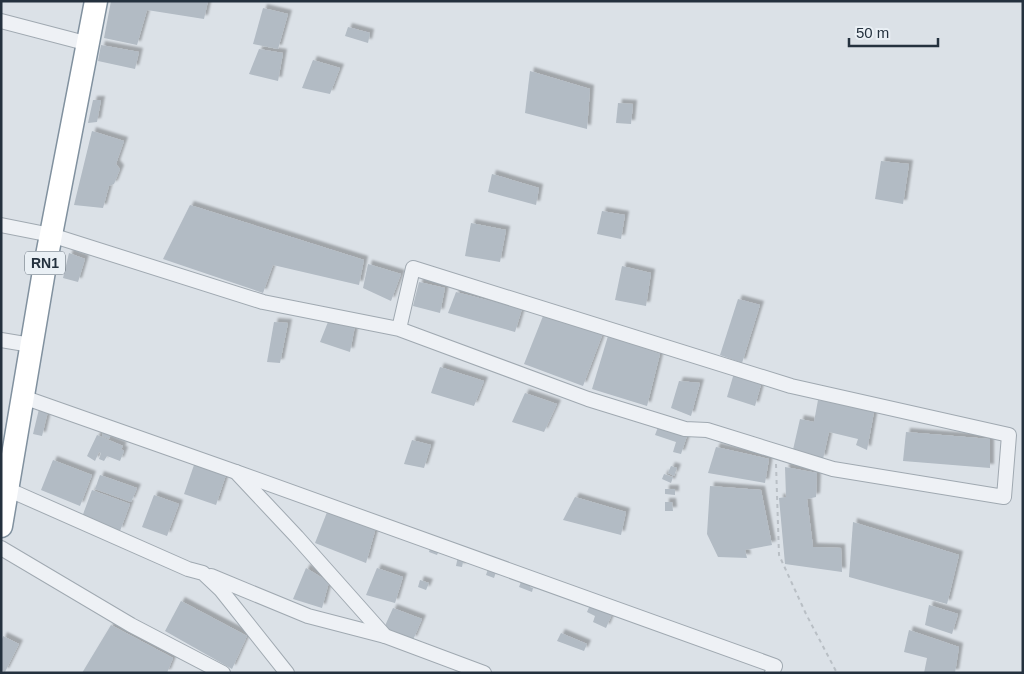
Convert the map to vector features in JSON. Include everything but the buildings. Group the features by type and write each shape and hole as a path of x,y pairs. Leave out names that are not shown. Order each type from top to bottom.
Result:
{"highway":[{"name":"RN1","path":"1,526 31,345 96,1"}],"street":[{"path":"1,21 89,44"},
{"path":"1,225 51,235 263,302 399,329 588,399 685,429 707,430 833,469 1004,497 1009,435 791,386 413,268 399,329"},
{"path":"1,340 31,345"},
{"path":"23,397 775,666 772,673"},
{"path":"236,472 297,537 384,636"},
{"path":"7,489 188,569 203,573 308,616 384,636 484,673"},
{"path":"1,548 131,625 223,673"},
{"path":"203,573 221,590 287,673"}],"path":[{"path":"776,452 779,555 836,673"}]}
